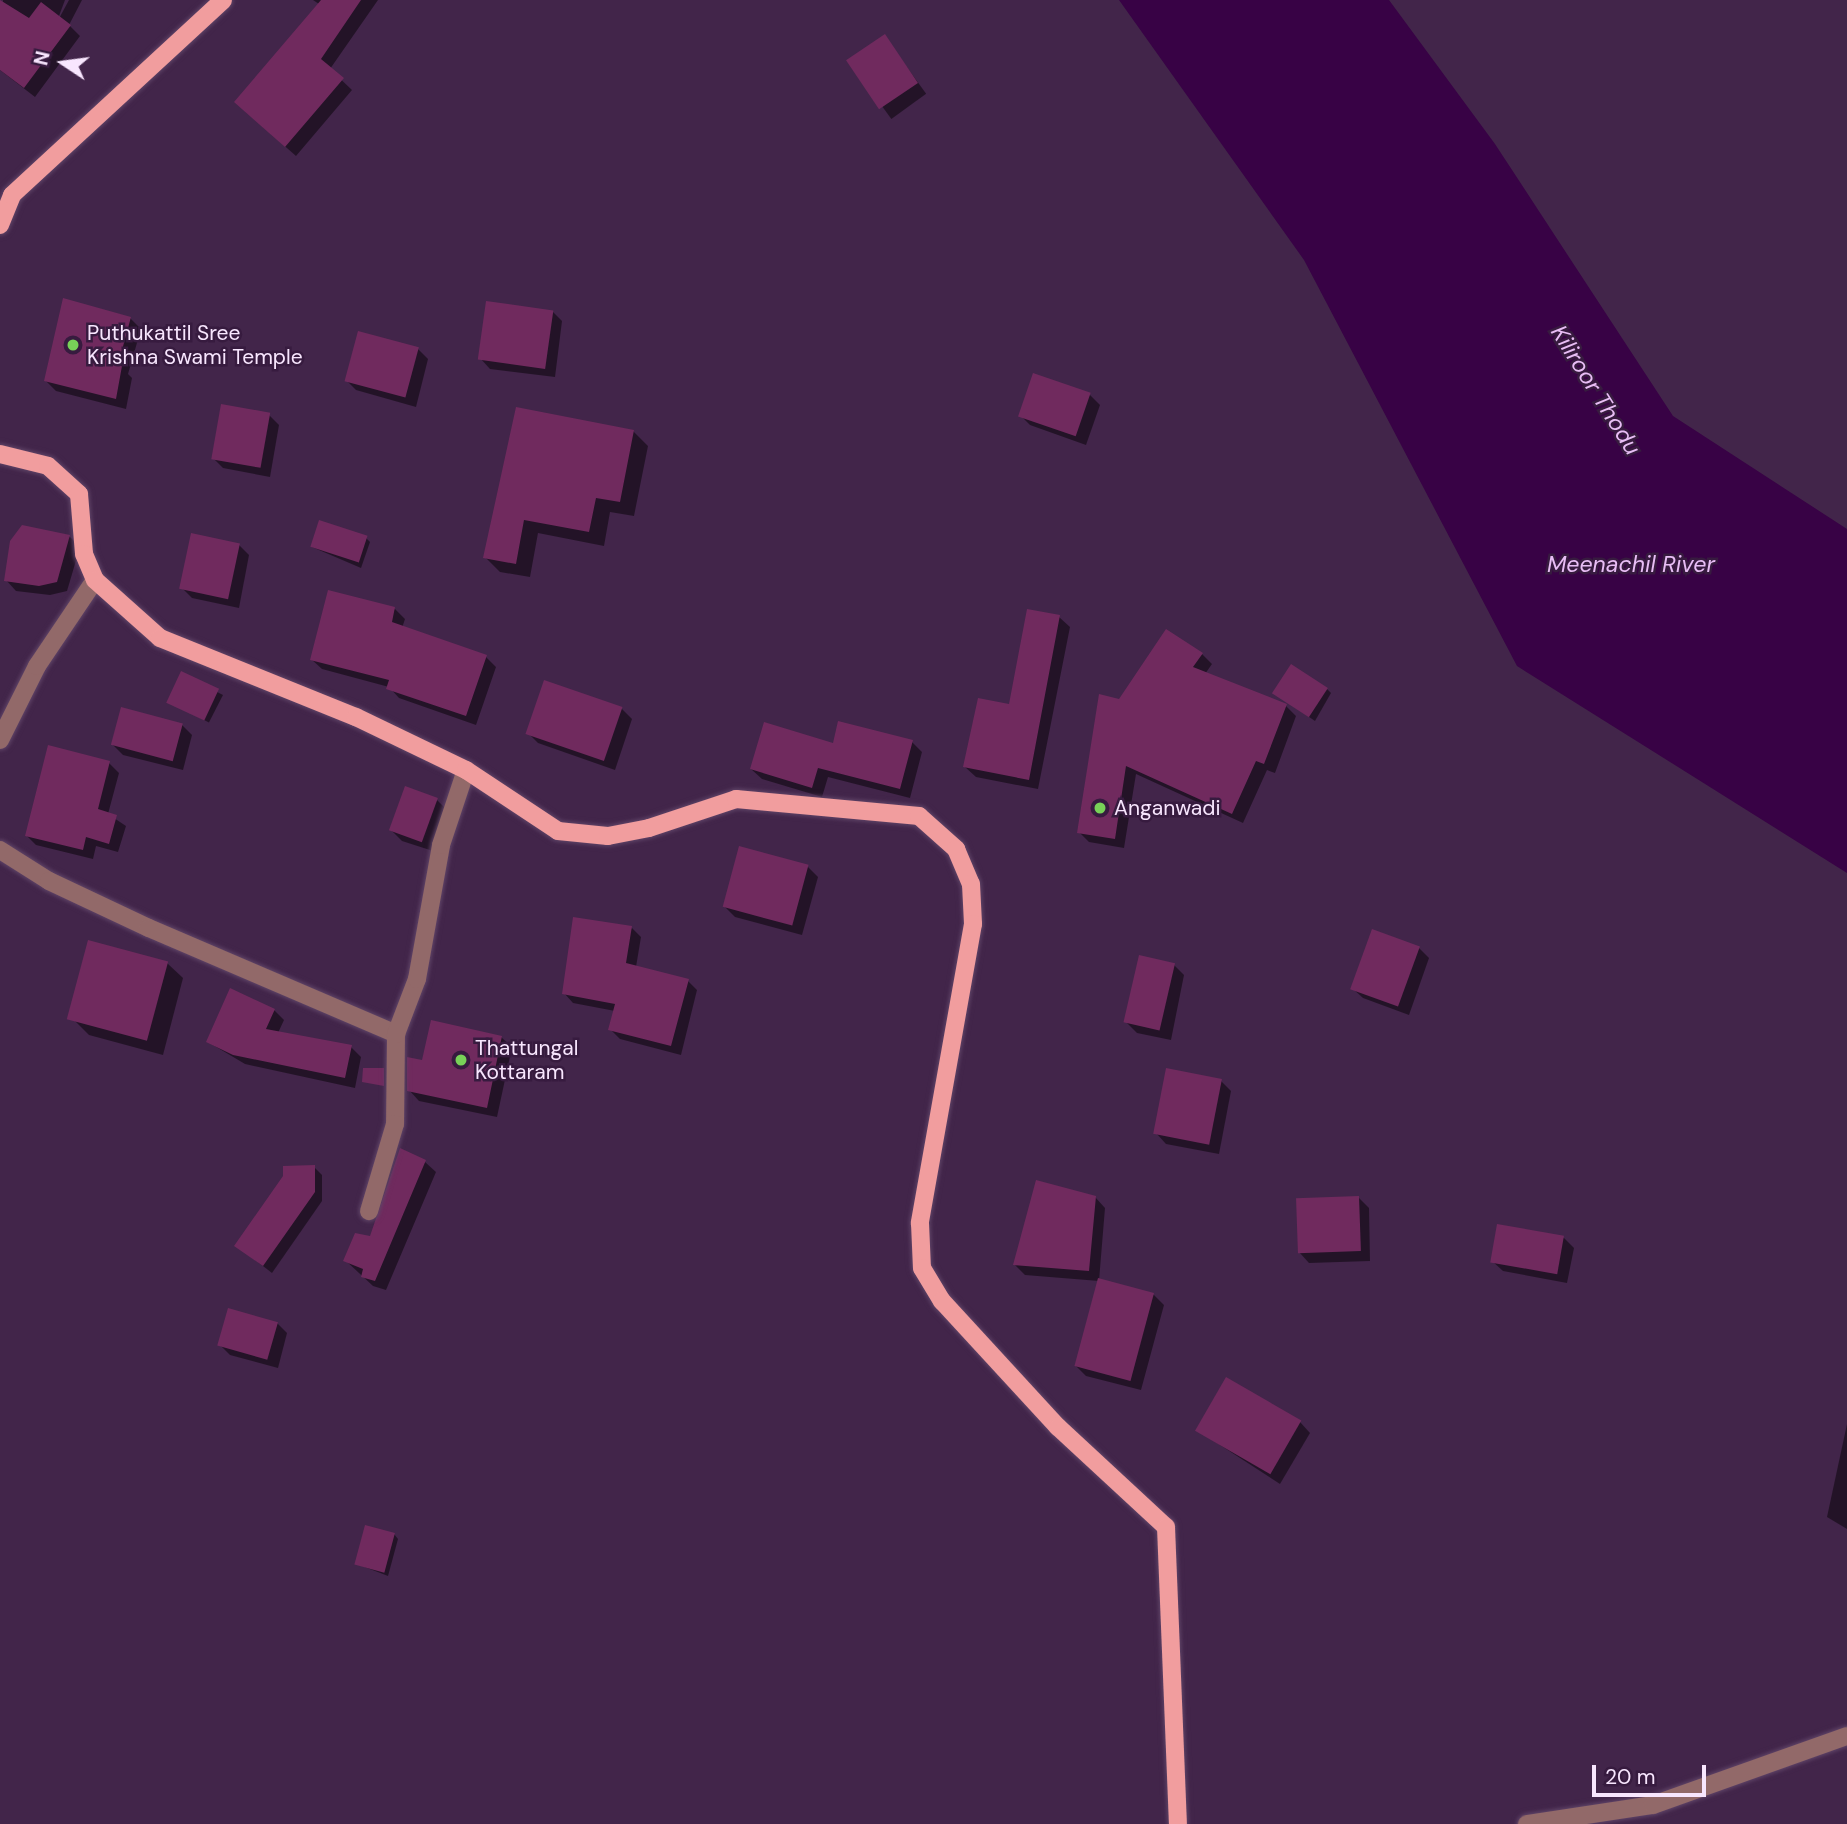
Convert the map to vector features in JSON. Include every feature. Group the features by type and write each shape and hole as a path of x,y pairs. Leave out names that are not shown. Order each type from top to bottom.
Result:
{"main road":[{"path":"0,225 12,195 223,0"},
{"path":"0,454 48,466 79,494 83,554 95,580 160,638 356,717 466,770 558,831 608,836 649,828 736,799 919,816 956,849 971,884 973,924 920,1223 922,1268 942,1301 1058,1427 1167,1527 1178,1824"}],"street":[{"path":"0,740 37,666 95,580"},
{"path":"369,1211 395,1124 396,1034 417,979 441,845 466,770"},
{"path":"0,850 50,881 149,928 396,1034"},
{"path":"1527,1824 1653,1805 1847,1735"}],"water":[{"name":"Meenachil River","path":"1119,0 1389,0 1495,144 1673,416 1847,529 1847,873 1517,666 1304,260"}],"building":[{"path":"0,0 29,18 41,2 71,25 24,88 0,70"},
{"path":"321,0 361,0 321,59 344,78 285,147 234,102"},
{"path":"885,34 918,83 879,109 846,60"},
{"name":"Puthukattil Sree Krishna Swami Temple","path":"63,298 131,317 118,365 122,366 116,399 44,381"},
{"path":"486,301 553,310 545,369 478,359"},
{"path":"358,331 419,347 405,398 345,381"},
{"path":"1033,373 1091,393 1076,436 1018,416"},
{"path":"221,404 270,413 261,468 211,459"},
{"path":"516,407 634,430 620,502 596,498 589,532 524,520 516,564 483,558"},
{"path":"319,520 368,536 359,562 310,547"},
{"path":"22,525 70,535 57,582 39,586 4,581 10,541"},
{"path":"191,533 240,543 228,599 179,589"},
{"path":"328,590 395,607 392,622 487,655 466,716 386,689 389,680 310,660"},
{"path":"1027,609 1060,615 1029,780 963,767 978,698 1009,704"},
{"path":"1166,629 1203,653 1193,667 1287,704 1264,764 1256,761 1232,814 1126,766 1115,839 1077,833 1099,694 1119,699"},
{"path":"1291,664 1328,688 1309,717 1272,693"},
{"path":"181,671 219,689 204,720 166,703"},
{"path":"544,680 622,707 604,761 525,734"},
{"path":"121,707 183,724 173,761 111,745"},
{"path":"838,721 913,740 900,789 818,768 812,788 750,769 764,722 833,743"},
{"path":"48,745 110,761 98,809 117,815 109,844 86,837 83,850 25,836"},
{"path":"405,786 438,798 422,842 389,830"},
{"path":"739,846 809,865 792,925 723,907"},
{"path":"573,917 632,926 626,963 689,979 671,1046 608,1030 615,1004 562,994"},
{"path":"1372,929 1420,946 1398,1007 1350,989"},
{"path":"88,940 168,961 147,1041 67,1019"},
{"path":"1139,955 1175,963 1160,1031 1123,1022"},
{"path":"230,988 275,1009 266,1029 352,1045 345,1078 233,1055 206,1042"},
{"path":"431,1020 502,1036 487,1108 407,1091 407,1057 422,1060"},
{"path":"363,1068 384,1068 384,1086 362,1082"},
{"path":"1166,1068 1222,1079 1209,1145 1153,1134"},
{"path":"400,1148 426,1160 375,1281 361,1277 363,1269 343,1261 355,1233 370,1236"},
{"path":"315,1165 315,1192 263,1266 234,1246 283,1176 283,1166"},
{"path":"1036,1180 1096,1196 1089,1271 1013,1265"},
{"path":"1359,1196 1361,1251 1298,1253 1296,1198"},
{"path":"1497,1224 1564,1236 1557,1274 1490,1262"},
{"path":"1098,1278 1154,1293 1130,1381 1074,1366"},
{"path":"228,1308 278,1322 267,1360 217,1345"},
{"path":"1226,1377 1301,1420 1270,1474 1195,1431"},
{"path":"365,1525 395,1533 384,1573 354,1565"}],"place":[{"name":"Puthukattil Sree Krishna Swami Temple","path":"73,345"},
{"name":"Anganwadi","path":"1100,808"},
{"name":"Thattungal Kottaram","path":"461,1060"}],"water label":[{"name":"Kiliroor Thodu","path":"1596,390"}]}
